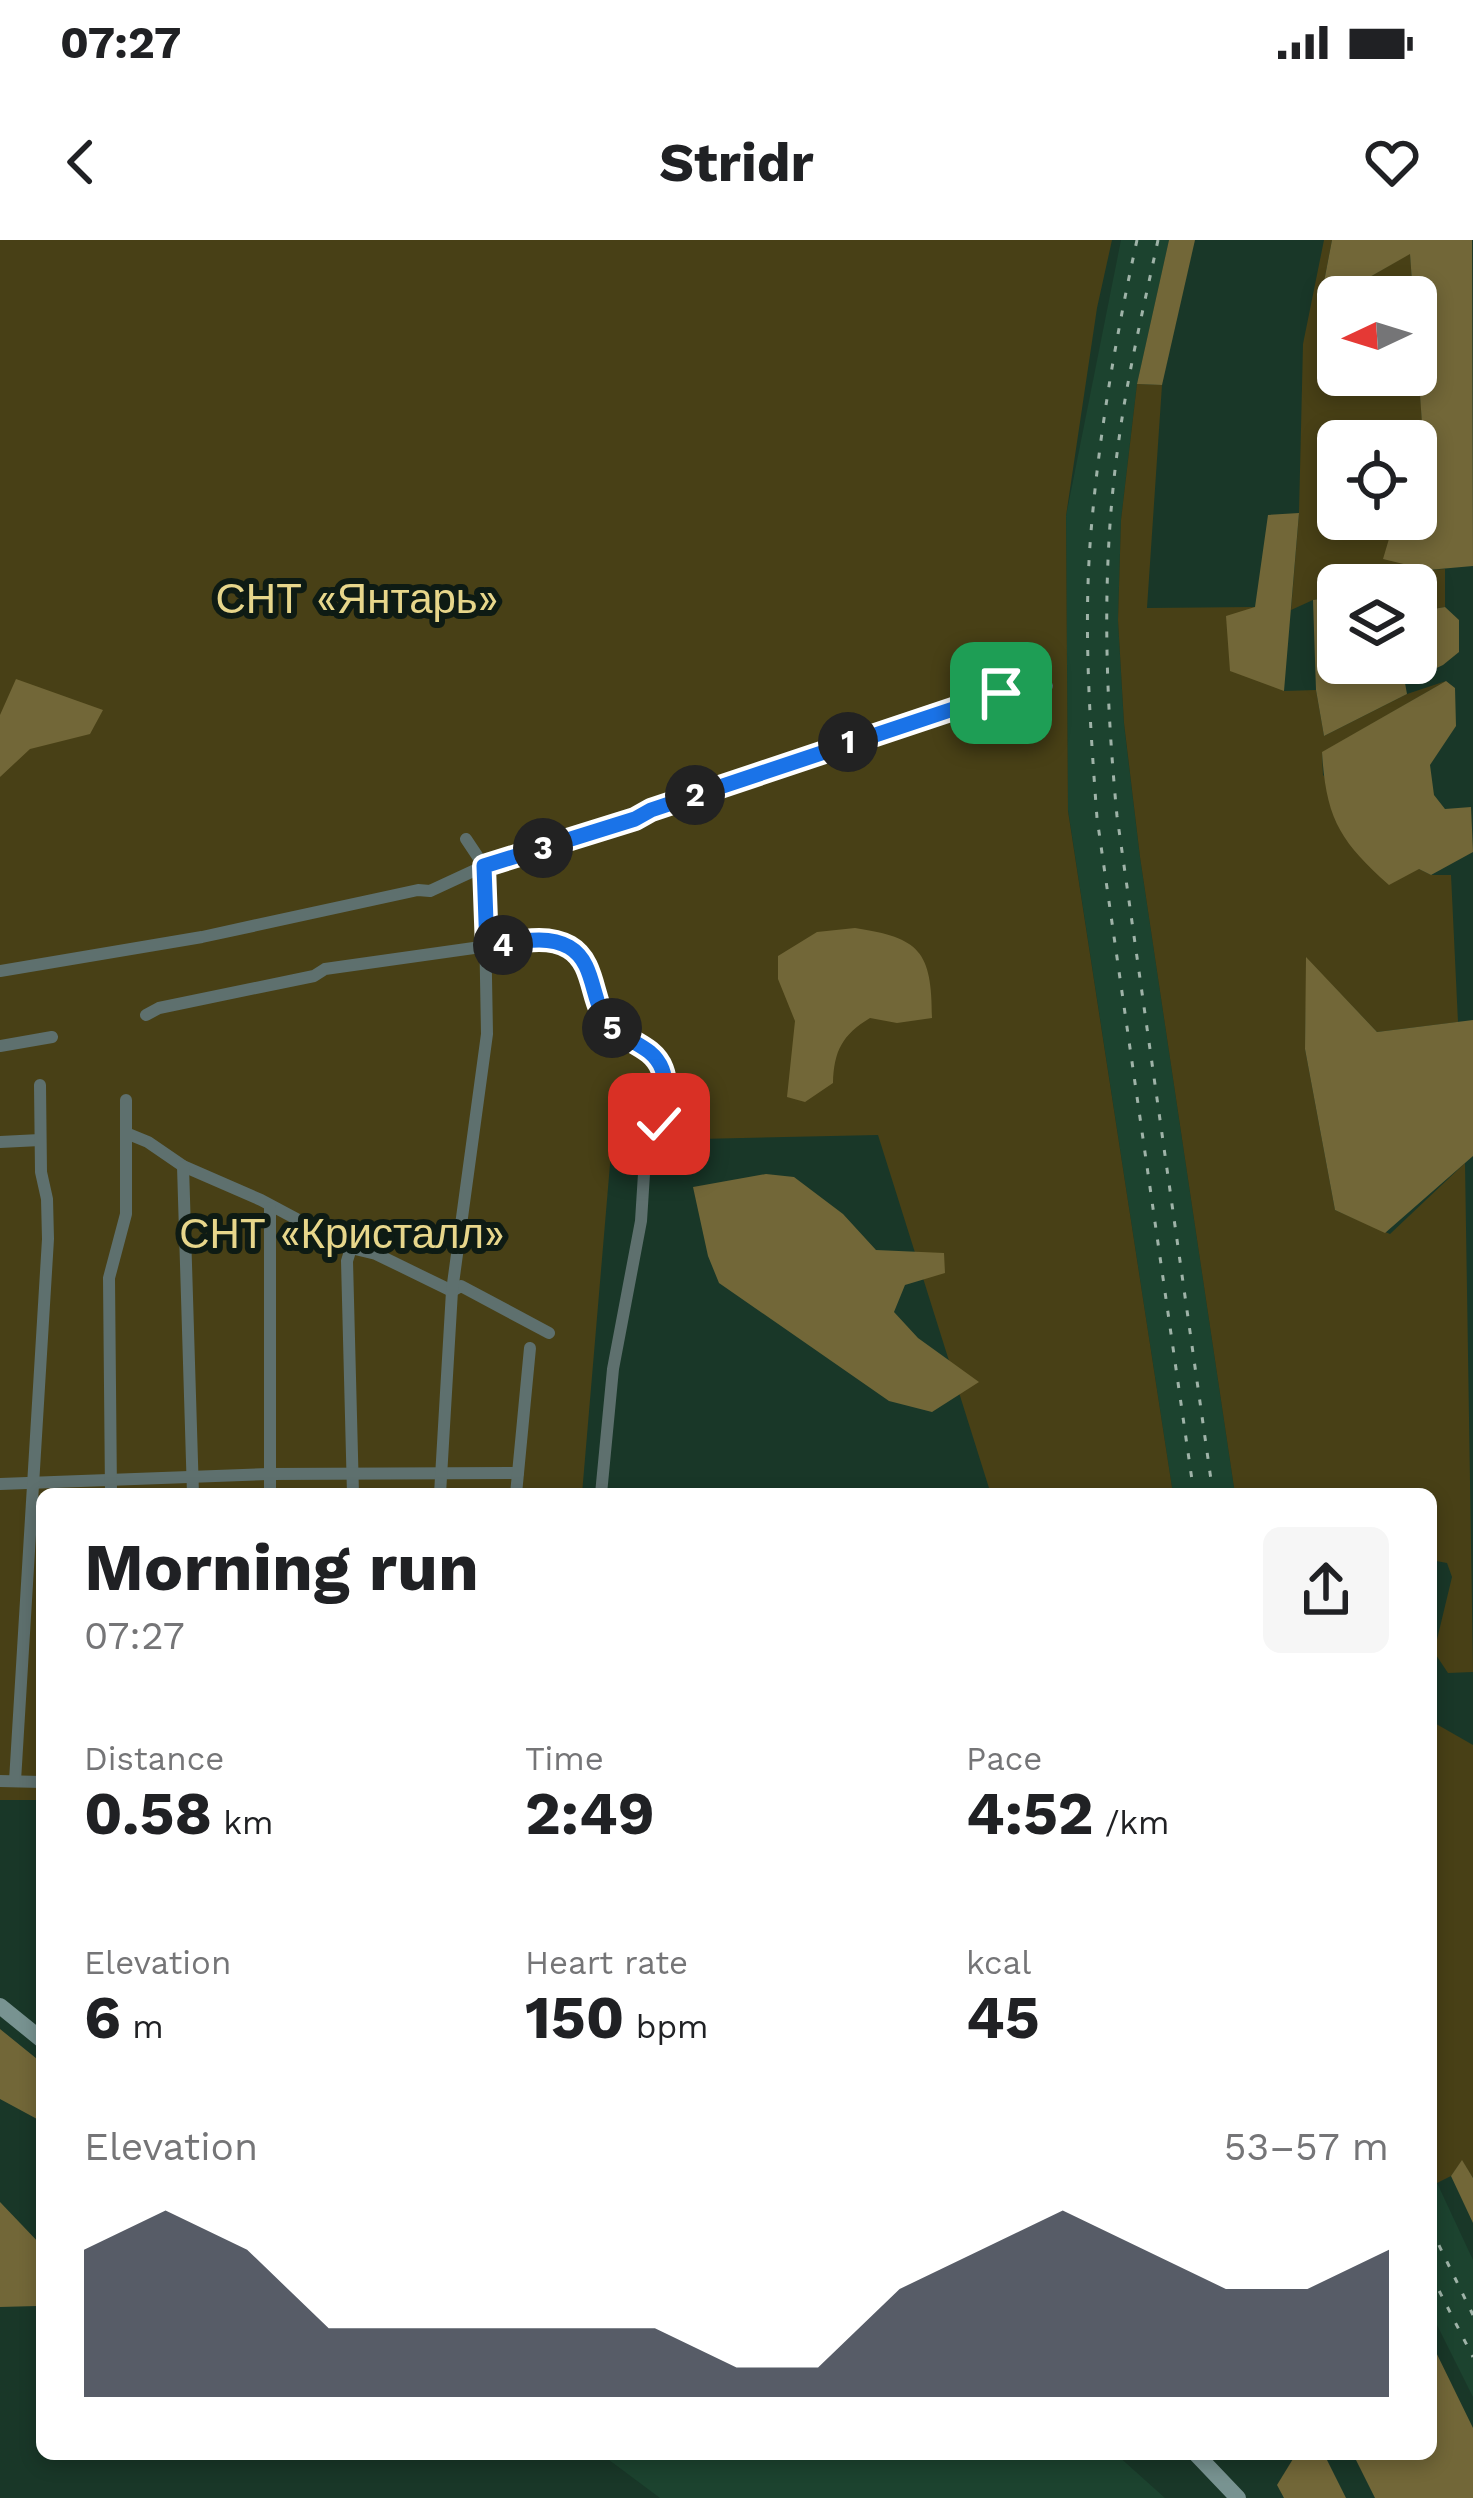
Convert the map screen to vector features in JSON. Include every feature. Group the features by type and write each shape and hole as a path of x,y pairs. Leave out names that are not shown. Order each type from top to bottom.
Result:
{"main road":[{"path":"0,2006 36,2035"},
{"path":"1202,2460 1238,2498"}],"street":[{"path":"0,970 224,933 430,891 484,866 635,819 933,713 1001,693 1047,686"},
{"path":"441,1488 452,1292 488,1034 484,866 466,839"},
{"path":"146,1015 159,1008 314,976 325,969 530,940 567,945 578,954 610,1027 649,1051 662,1069 666,1094 645,1158 638,1240 613,1369 602,1488"},
{"path":"0,1046 52,1037"},
{"path":"8,1781 34,1482 48,1239 40,1085"},
{"path":"111,1488 109,1278 126,1214 126,1100"},
{"path":"126,1133 350,1248 376,1254 452,1292"},
{"path":"0,1142 40,1140"},
{"path":"183,1166 193,1488"},
{"path":"270,1208 270,1488"},
{"path":"350,1248 352,1488"},
{"path":"452,1292 461,1286 549,1333"},
{"path":"517,1488 530,1348"},
{"path":"0,1484 352,1472 518,1473"}],"shaded area":[{"path":"1121,240 1169,240 1137,384 1121,520 1118,620 1124,724 1140,857 1234,1488 1172,1488 1068,810 1066,516"},
{"path":"1169,240 1195,240 1162,385 1137,384"},
{"path":"1332,240 1472,240 1473,566 1437,569 1437,564 1383,559 1389,540 1437,540 1437,420 1422,420 1420,396 1437,396 1437,276 1412,276 1410,254 1372,276 1325,276"},
{"path":"1299,513 1284,691 1230,671 1226,616 1255,607 1268,515"},
{"path":"1317,599 1317,684 1405,684 1407,694 1324,736 1316,690 1313,600"},
{"path":"1445,607 1459,620 1459,652 1437,668 1437,608"},
{"path":"16,679 103,710 90,734 30,749 0,777 0,715"},
{"path":"1446,681 1455,688 1456,726 1430,765 1434,795 1445,809 1471,807 1473,852 1431,875 1419,869 1389,885 1358,855 1339,827 1327,795 1322,752"},
{"path":"855,928 894,937 918,952 929,977 932,1018 897,1023 870,1018 841,1045 833,1083 805,1102 787,1097 795,1021 778,979 778,956 817,932"},
{"path":"1306,957 1377,1032 1473,1020 1473,1156 1385,1233 1335,1210 1305,1049"},
{"path":"766,1174 794,1177 843,1214 876,1250 944,1253 945,1273 905,1285 894,1312 918,1338 979,1382 932,1412 889,1401 719,1283 693,1187"},
{"path":"0,2029 36,2058 36,2118 0,2099"},
{"path":"1462,2160 1473,2178 1473,2223 1451,2176"},
{"path":"1437,2183 1473,2260 1473,2397 1437,2325"},
{"path":"0,2202 36,2240 36,2306 0,2307"},
{"path":"1437,2354 1473,2428 1473,2498 1375,2498 1356,2460 1437,2460"},
{"path":"609,2460 1123,2460 1165,2498 660,2498"},
{"path":"1292,2460 1327,2460 1346,2498 1284,2498 1277,2485"}],"green space":[{"path":"0,240 1112,240 1097,308 1066,516 1068,811 1172,1488 989,1488 878,1135 612,1141 583,1488 36,1488 36,1800 0,1800"},
{"path":"1324,240 1332,240 1325,276 1317,276 1317,396 1420,396 1422,420 1317,420 1317,540 1407,540 1424,564 1317,564 1317,599 1291,610 1299,513 1303,344"},
{"path":"1410,253 1412,276 1371,276"},
{"path":"1137,384 1162,385 1147,608 1255,607 1284,691 1316,690 1324,736 1407,694 1446,681 1322,753 1323,775 1419,869 1431,875 1451,875 1458,1022 1377,1032 1307,959 1305,1049 1335,1210 1390,1234 1465,1163 1473,1672 1448,1673 1437,1656 1452,1577 1447,1563 1437,1561 1437,1488 1234,1488 1140,857 1118,620 1121,520"},
{"path":"1437,569 1445,569 1445,607 1437,608"},
{"path":"1437,1724 1473,1745 1473,2178 1462,2161 1451,2176 1437,2183"}],"railway":[{"path":"1137,240 1094,495 1088,603 1090,711 1097,818 1193,1488"},
{"path":"1158,240 1127,389 1113,486 1107,580 1110,722 1117,816 1212,1488"},
{"path":"1437,2241 1473,2315"},
{"path":"1437,2287 1473,2357"}],"route":[{"path":"659,1124 666,1094 662,1069 649,1051 610,1027 578,954 567,945 530,940 487,949 484,866 1001,693"}],"park label":[{"name":"СНТ «Янтарь»","path":"357,598"},
{"name":"СНТ «Кристалл»","path":"342,1233"}]}
